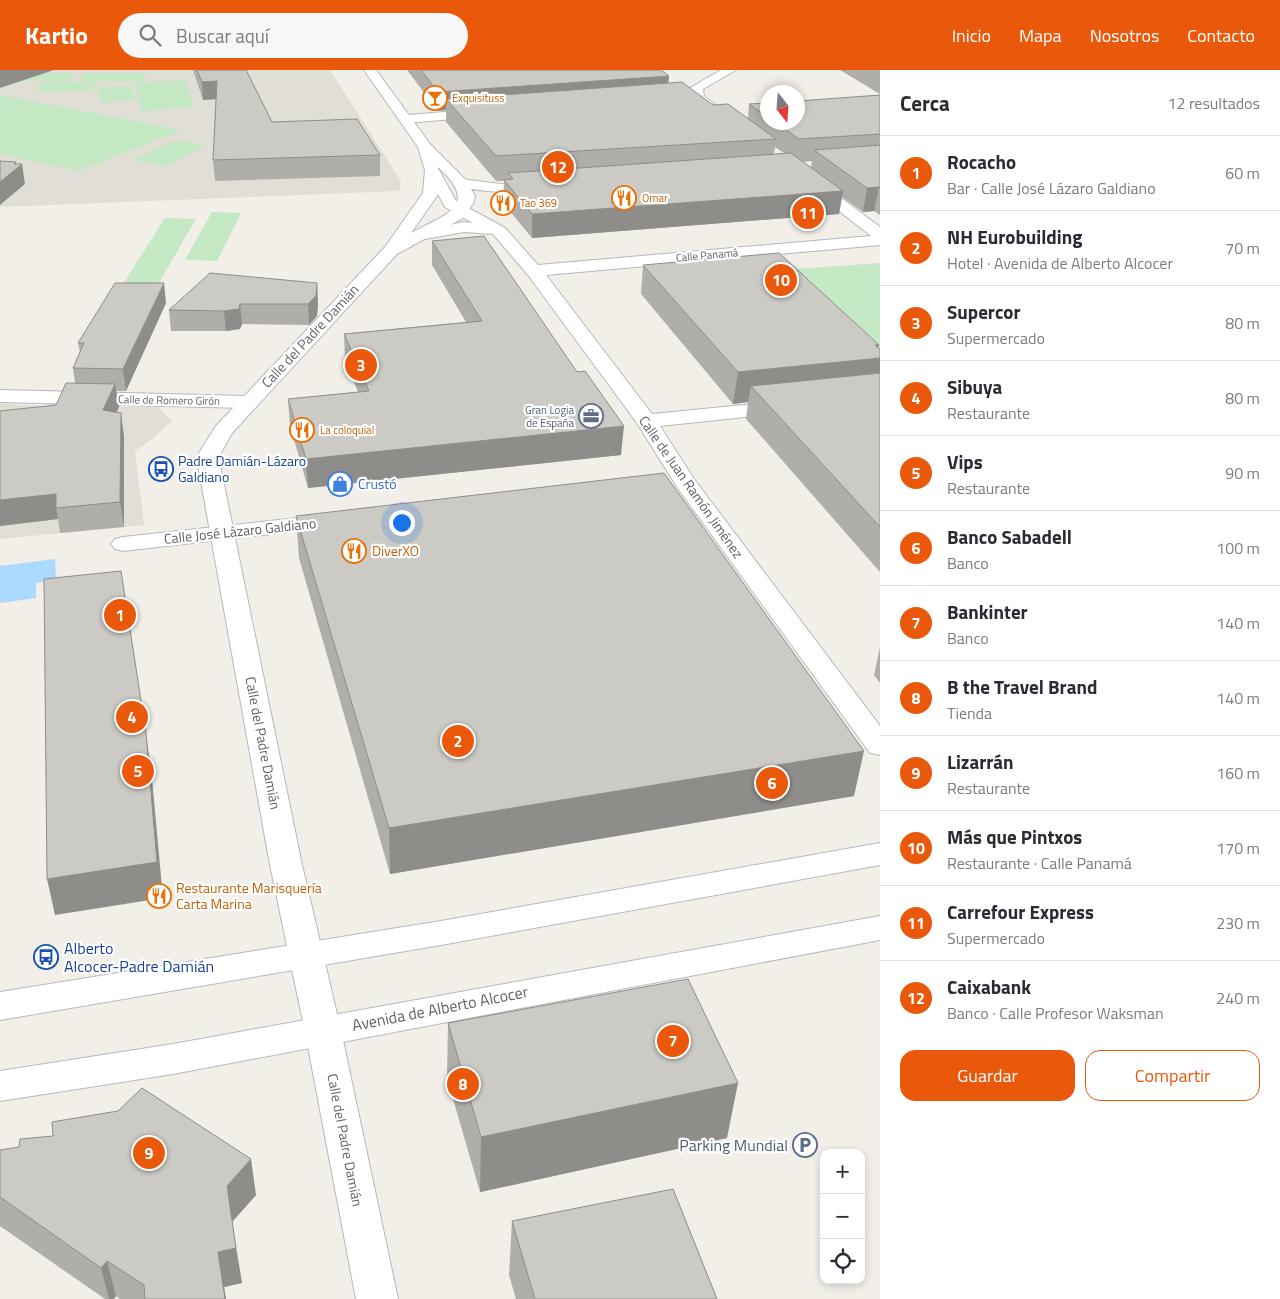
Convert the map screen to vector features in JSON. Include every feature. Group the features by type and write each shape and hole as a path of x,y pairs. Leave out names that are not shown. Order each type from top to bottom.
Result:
{"street":[{"name":"Calle del Padre Damián","path":"370,70 425,147 461,183"},
{"path":"730,70 696,88 692,99 737,127"},
{"path":"406,118 499,112"},
{"name":"Calle del Padre Damián","path":"377,1299 307,954 286,865 208,466 210,453 223,430 391,250 431,193 432,170 425,147"},
{"name":"Calle del Padre Damián","path":"432,170 441,182 448,200 461,212 499,231"},
{"path":"799,174 872,223 880,235"},
{"path":"461,183 501,189 558,185"},
{"path":"461,183 467,196 461,212"},
{"path":"499,231 488,211 488,204 493,195 501,189"},
{"name":"Calle del Padre Damián","path":"391,250 425,234 461,212"},
{"name":"Calle del Padre Damián","path":"425,234 464,227 499,231"},
{"name":"Calle de Juan Ramón Jiménez","path":"499,231 534,271 646,421 675,483 880,746"},
{"name":"Calle Panamá","path":"534,271 880,240"},
{"name":"Calle de Romero Girón","path":"0,396 248,402"},
{"path":"646,421 802,405"},
{"name":"Calle José Lázaro Galdiano","path":"123,544 352,518"},
{"path":"0,1006 440,933 880,854"},
{"name":"Avenida de Alberto Alcocer","path":"0,1086 173,1058 880,928"}],"shaded area":[{"path":"0,70 330,70 401,181 399,191 0,207"},
{"path":"0,403 40,406 158,407 172,421 151,440 135,451 144,525 0,539"}],"green space":[{"path":"13,73 76,73 70,81 6,81"},
{"path":"85,73 147,73 143,81 79,81"},
{"path":"185,80 194,107 141,111 135,83"},
{"path":"44,82 97,82 91,91 36,91"},
{"path":"131,86 135,100 100,103 97,88"},
{"path":"0,95 182,130 79,171 0,154"},
{"path":"176,140 207,145 166,166 133,160"},
{"path":"212,212 241,213 217,261 185,260"},
{"path":"165,218 196,219 153,293 118,292"},
{"path":"880,263 880,362 779,270"}],"water":[{"path":"55,559 56,580 36,583 36,598 0,603 0,566"}],"building":[{"path":"197,70 246,70 272,122 357,119 380,155 213,160 217,81 202,82"},
{"path":"421,70 661,70 669,76 438,92"},
{"path":"682,82 713,105 728,104 760,127 760,130 764,130 776,139 496,156 446,99"},
{"path":"880,95 880,134 799,139 786,130 805,130 805,100"},
{"path":"760,103 760,112 749,104"},
{"path":"880,145 880,188 867,188 814,150"},
{"path":"791,153 843,191 532,214 504,180 513,179 508,173"},
{"path":"0,161 16,162 14,164 22,164 0,182"},
{"path":"484,236 577,372 585,371 624,426 306,459 288,399 369,391 344,334 482,321 432,241"},
{"path":"779,253 879,345 875,345 880,349 880,358 738,372 643,265"},
{"path":"210,273 317,283 316,296 308,304 240,304 239,309 224,311 169,310"},
{"path":"115,283 164,283 123,369 73,368 84,343 78,343"},
{"path":"880,373 880,527 751,386"},
{"path":"66,383 115,384 103,410 121,413 120,502 56,508 56,494 0,500 0,411 56,405"},
{"path":"664,473 864,751 389,828 296,516"},
{"path":"121,571 146,733 157,862 47,879 44,579"},
{"path":"688,979 738,1083 481,1137 448,1023"},
{"path":"142,1088 251,1159 227,1186 236,1248 218,1252 225,1299 145,1299 144,1285 107,1261 101,1268 0,1197 0,1150 19,1147 20,1139 53,1136 52,1122 118,1111"},
{"path":"673,1189 717,1299 535,1299 512,1221"}],"place":[{"name":"Exquisituss","path":"435,98"},
{"name":"Caixabank","path":"558,167"},
{"name":"Omar","path":"624,198"},
{"name":"Tao 369","path":"503,203"},
{"name":"Carrefour Express","path":"808,213"},
{"name":"Más que Pintxos","path":"781,280"},
{"name":"Supercor","path":"361,365"},
{"name":"Gran Logia de España","path":"591,416"},
{"name":"La coloquial","path":"302,430"},
{"name":"Padre Damián-Lázaro Galdiano","path":"161,469"},
{"name":"Crustó","path":"340,484"},
{"name":"DiverXO","path":"354,551"},
{"name":"Rocacho","path":"120,615"},
{"name":"Sibuya","path":"132,717"},
{"name":"NH Eurobuilding","path":"458,741"},
{"name":"Vips","path":"138,771"},
{"name":"Banco Sabadell","path":"772,783"},
{"name":"Restaurante Marisquería Carta Marina","path":"159,896"},
{"name":"Alberto Alcocer-Padre Damián","path":"46,957"},
{"name":"Bankinter","path":"673,1041"},
{"name":"B the Travel Brand","path":"463,1084"},
{"name":"Parking Mundial","path":"805,1145"},
{"name":"Lizarrán","path":"149,1153"}]}
